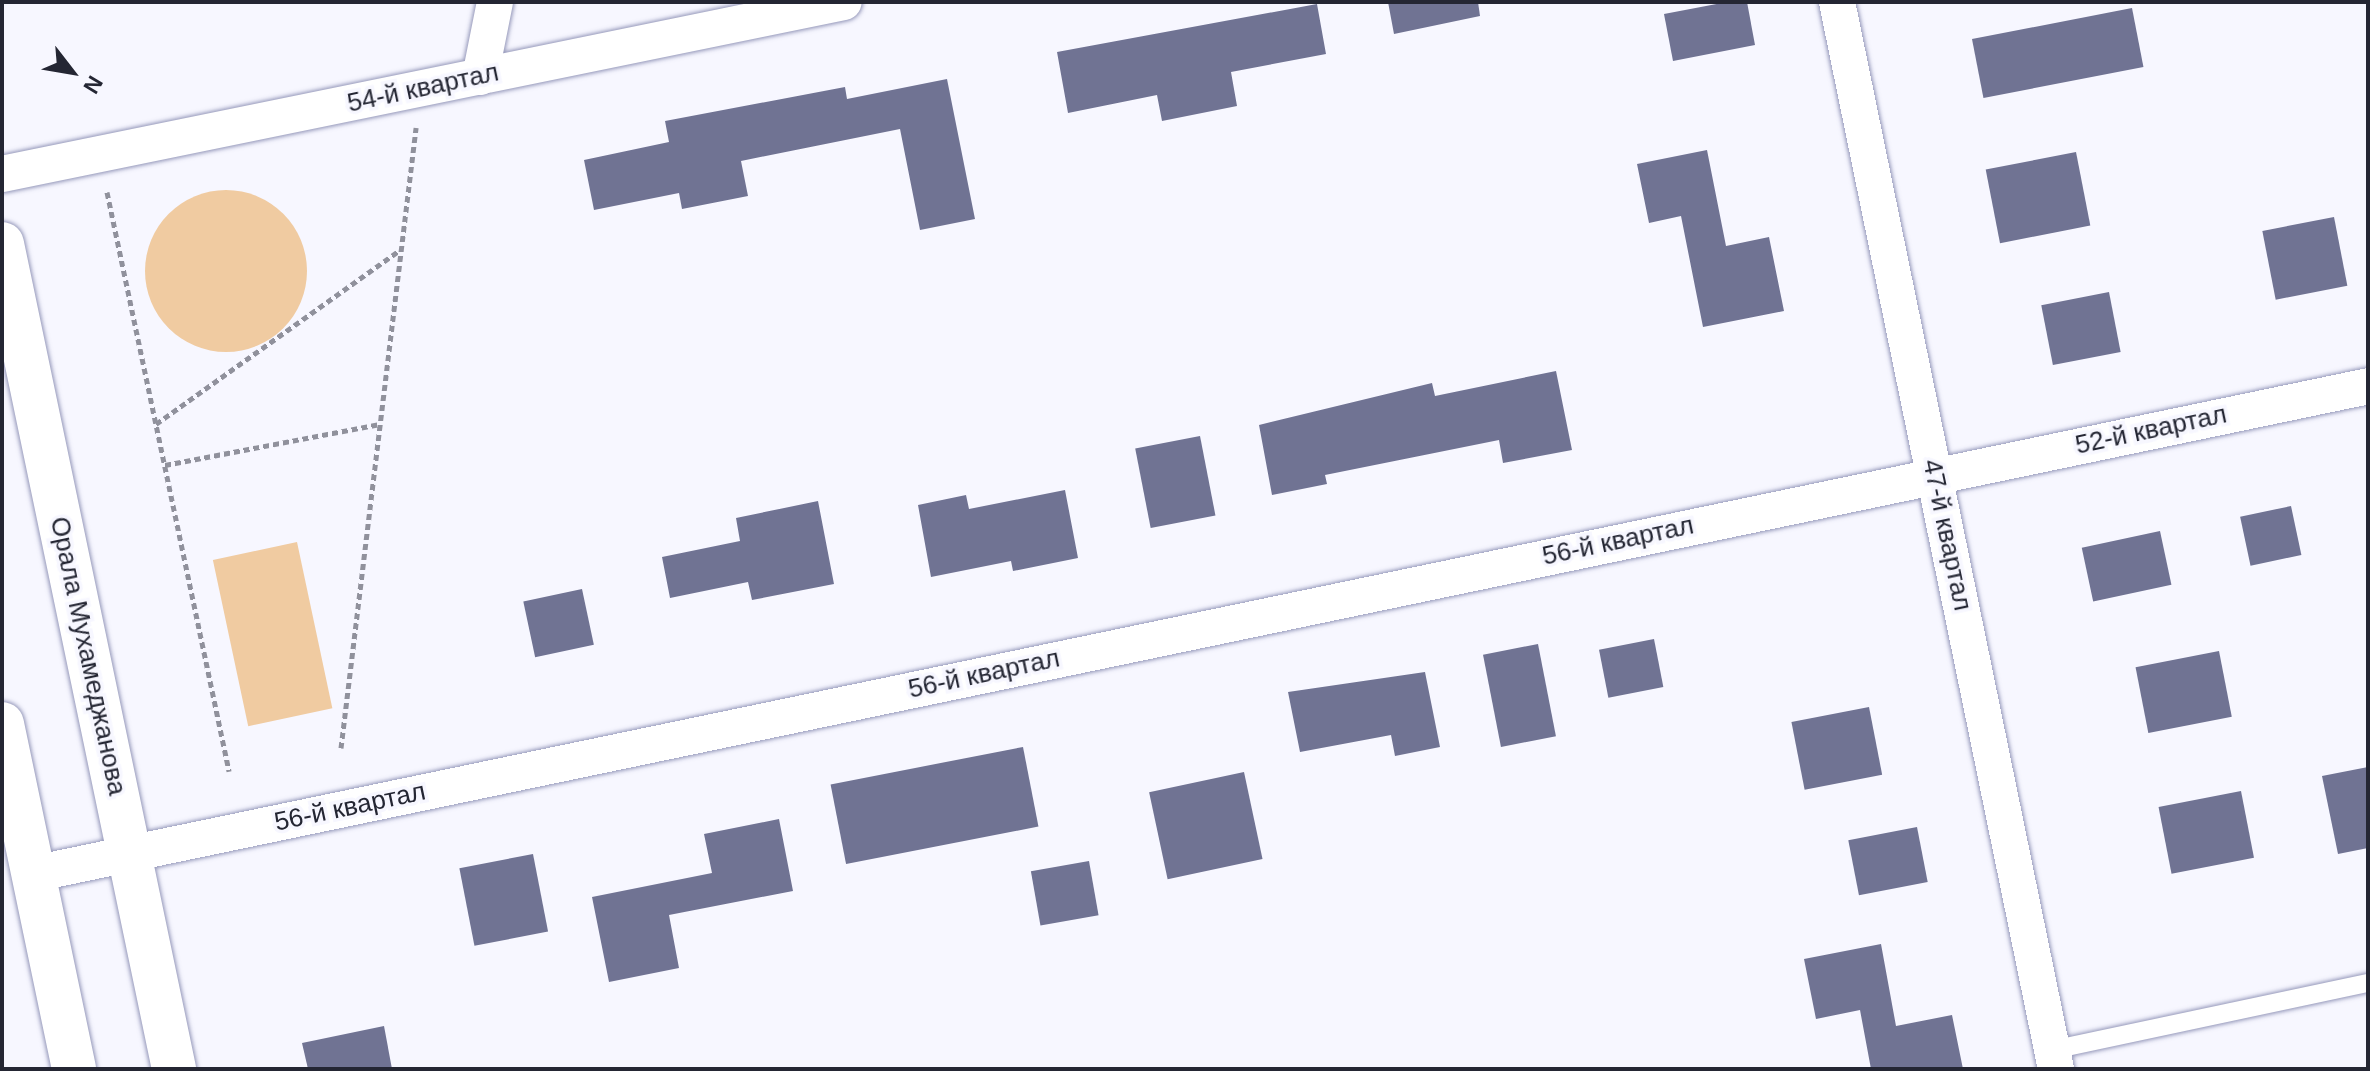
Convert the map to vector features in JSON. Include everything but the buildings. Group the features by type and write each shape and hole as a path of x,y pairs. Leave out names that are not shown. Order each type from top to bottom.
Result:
{"street":[{"path":"480,77 495,2"},
{"name":"54-й квартал","path":"2,174 844,2"},
{"name":"47-й квартал","path":"1837,2 2054,1060"},
{"name":"Орала Мухамеджанова","path":"2,244 174,1069"},
{"name":"52-й квартал","path":"1934,475 2368,386"},
{"name":"56-й квартал","path":"33,874 1934,475"},
{"path":"2,724 74,1069"}],"lane":[{"path":"2054,1060 2368,983"}],"path":[{"path":"341,748 416,127"},
{"path":"107,192 229,771"},
{"path":"156,424 401,250"},
{"path":"165,465 380,424"}],"shaded area":[{"path":"226,190 257,196 284,213 301,240 307,271 301,302 284,329 257,346 226,352 195,346 168,329 151,302 145,271 151,240 168,213 195,196"},
{"path":"297,542 332,708 248,726 213,560"}]}
